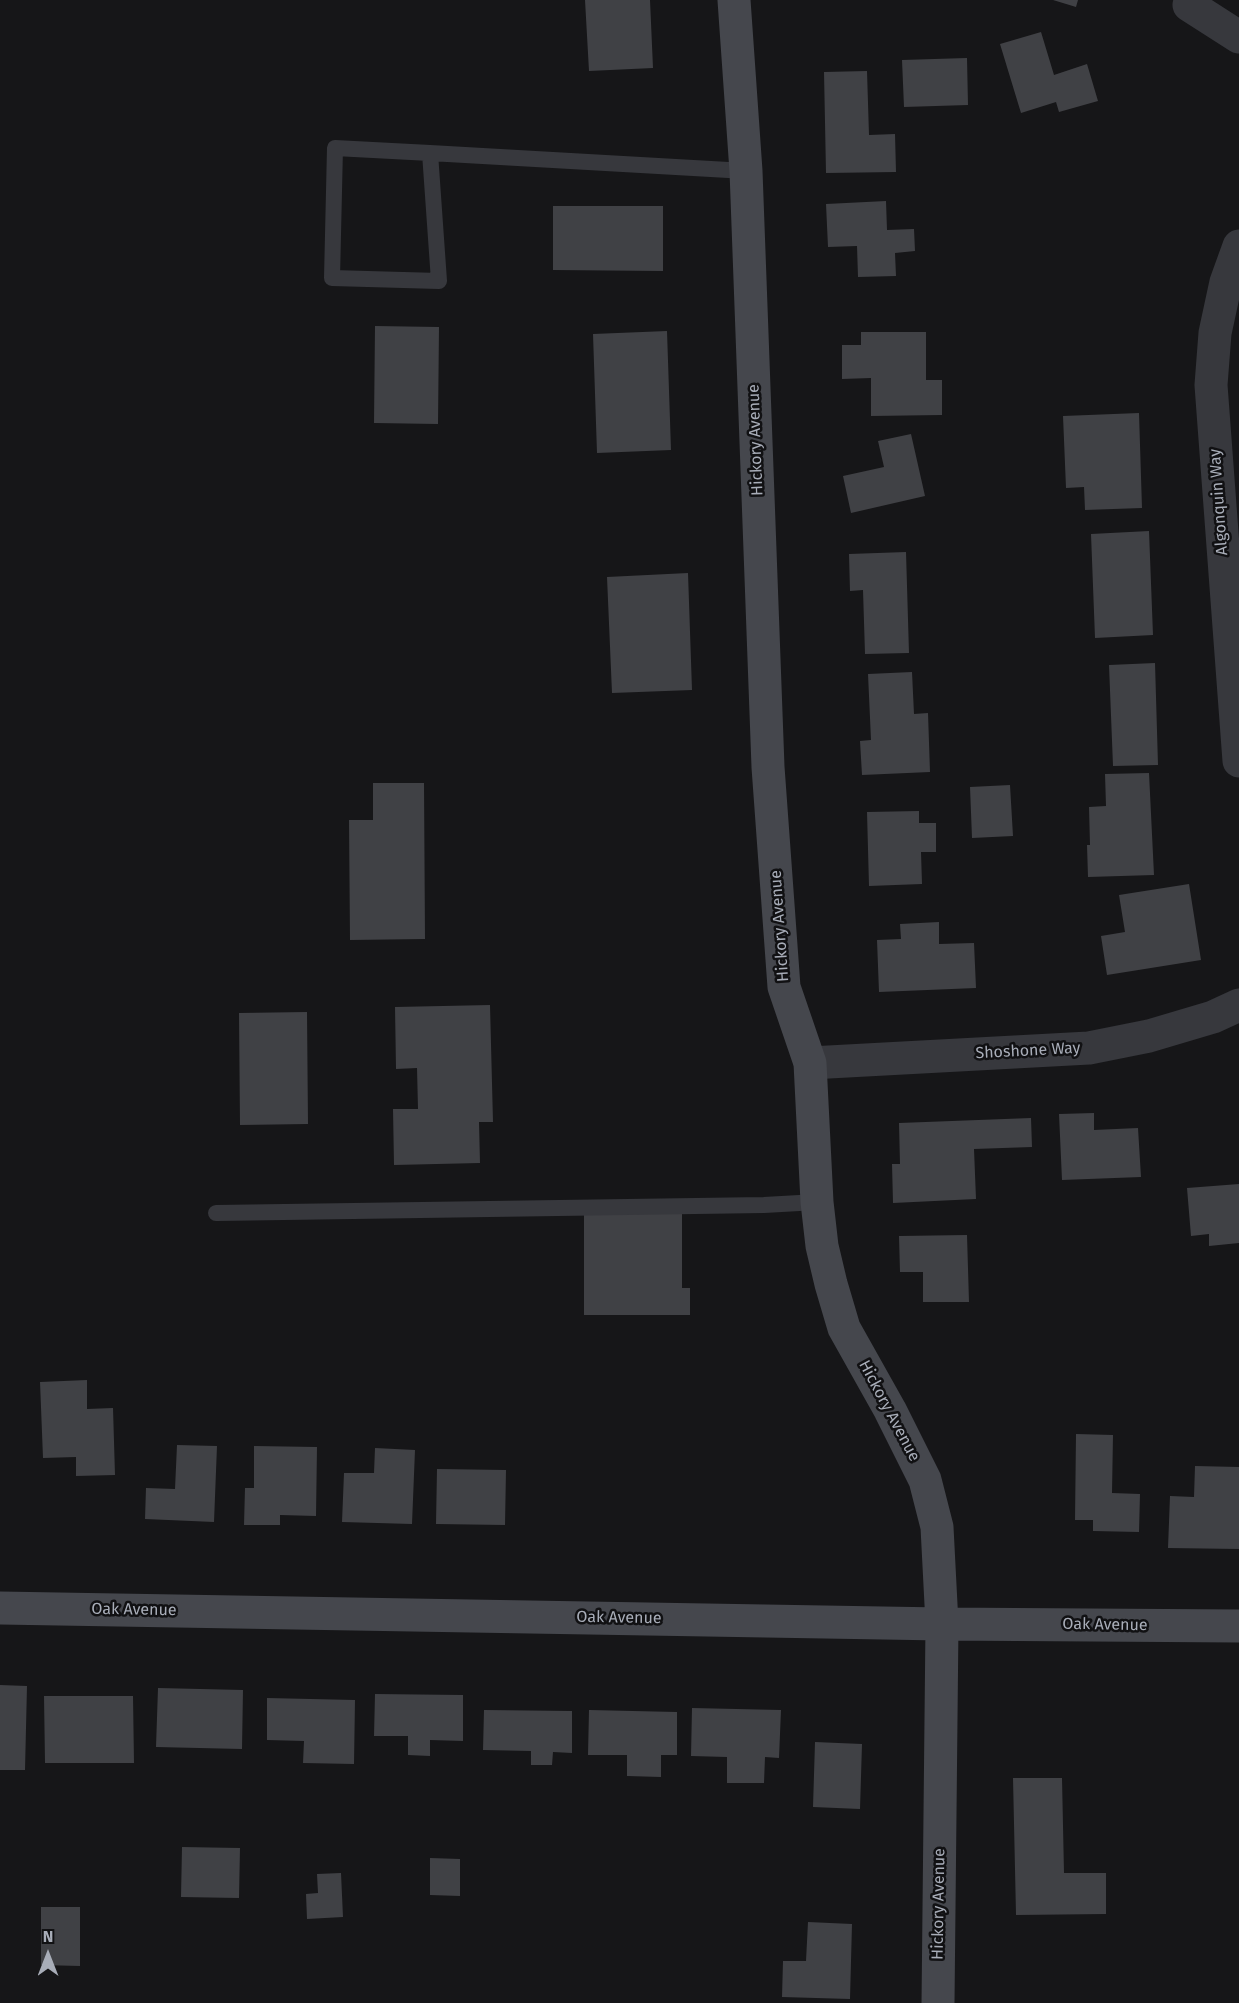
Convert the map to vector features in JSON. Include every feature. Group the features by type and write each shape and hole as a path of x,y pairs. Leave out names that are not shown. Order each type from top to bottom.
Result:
{"street":[{"name":"Hickory Avenue","path":"734,0 746,171 768,767 784,987 810,1063 817,1202 822,1246 844,1328 891,1410 925,1480 937,1527 942,1624 938,2003"},
{"path":"1189,4 1239,37"},
{"name":"Algonquin Way","path":"1239,246 1226,282 1215,333 1211,385 1230,539 1239,761"},
{"name":"Shoshone Way","path":"810,1063 1089,1048 1149,1036 1213,1017 1239,1005"},
{"name":"Oak Avenue","path":"0,1608 942,1624 1239,1626"}],"lane":[{"path":"430,153 439,281 332,278 335,148 430,153 746,171"},
{"path":"216,1213 764,1205 817,1202"}],"building":[{"path":"585,0 650,0 653,68 589,71"},
{"path":"1053,0 1078,0 1076,7"},
{"path":"1041,32 1054,75 1087,64 1098,101 1059,112 1056,102 1021,113 1000,44"},
{"path":"967,58 968,105 904,107 902,60"},
{"path":"867,71 869,135 895,134 896,172 826,173 824,72"},
{"path":"886,201 887,230 914,229 915,251 895,253 896,276 858,277 857,246 828,247 826,204"},
{"path":"553,206 663,206 663,271 553,270"},
{"path":"375,326 439,327 438,424 374,423"},
{"path":"667,331 671,450 597,453 593,334"},
{"path":"861,332 926,332 926,380 942,380 942,415 871,416 871,378 842,379 842,345 861,345"},
{"path":"1139,413 1142,508 1085,510 1084,487 1066,488 1063,416"},
{"path":"911,434 925,496 851,513 843,476 884,467 878,441"},
{"path":"1149,531 1153,635 1095,638 1091,534"},
{"path":"906,552 909,653 865,654 863,590 850,591 849,554"},
{"path":"688,573 692,690 612,693 607,577"},
{"path":"1155,663 1158,765 1113,766 1109,665"},
{"path":"912,672 914,714 928,713 930,772 862,775 860,741 871,740 868,674"},
{"path":"1149,773 1154,875 1088,877 1089,807 1106,806 1105,774"},
{"path":"373,783 424,783 425,939 350,940 349,820 373,820"},
{"path":"1010,785 1013,836 972,838 970,787"},
{"path":"919,811 919,823 936,823 936,852 921,852 922,884 869,886 867,812"},
{"path":"1189,884 1201,960 1107,975 1101,936 1125,932 1119,895"},
{"path":"939,922 939,944 974,943 976,988 879,992 877,940 901,939 900,924"},
{"path":"490,1005 493,1122 479,1122 480,1163 394,1165 393,1109 418,1109 417,1068 396,1069 395,1007"},
{"path":"307,1012 308,1124 240,1125 239,1013"},
{"path":"1094,1113 1094,1130 1138,1128 1141,1177 1062,1180 1059,1114"},
{"path":"1031,1118 1032,1147 974,1149 976,1199 893,1203 892,1164 900,1164 899,1123"},
{"path":"1239,1184 1239,1243 1209,1246 1209,1234 1191,1236 1187,1188"},
{"path":"584,1214 682,1214 682,1288 690,1288 690,1315 584,1315"},
{"path":"967,1235 969,1302 923,1302 923,1272 900,1272 899,1236"},
{"path":"87,1380 87,1409 113,1408 115,1475 76,1476 76,1457 43,1458 40,1382"},
{"path":"1076,1434 1113,1435 1112,1493 1140,1494 1139,1532 1093,1531 1093,1520 1075,1520"},
{"path":"177,1445 217,1446 214,1522 145,1519 146,1488 175,1489"},
{"path":"254,1446 317,1447 316,1516 280,1515 280,1525 244,1525 245,1488 254,1488"},
{"path":"375,1448 415,1450 412,1524 342,1522 344,1473 374,1473"},
{"path":"1195,1466 1239,1467 1239,1549 1168,1548 1170,1496 1194,1497"},
{"path":"437,1469 506,1470 505,1525 436,1524"},
{"path":"0,1685 27,1686 25,1770 0,1770"},
{"path":"158,1688 243,1690 242,1749 156,1747"},
{"path":"375,1694 463,1695 463,1741 430,1740 430,1756 408,1755 408,1736 374,1736"},
{"path":"44,1696 133,1696 134,1763 45,1763"},
{"path":"267,1698 355,1700 354,1764 303,1763 304,1741 267,1740"},
{"path":"692,1708 781,1710 779,1758 765,1757 764,1783 727,1783 727,1757 691,1756"},
{"path":"484,1710 572,1711 572,1753 553,1752 552,1765 531,1765 531,1751 483,1750"},
{"path":"589,1710 677,1712 677,1755 661,1755 661,1777 627,1776 627,1755 588,1755"},
{"path":"815,1742 862,1744 860,1809 813,1807"},
{"path":"1013,1778 1062,1778 1064,1873 1106,1873 1106,1914 1016,1915"},
{"path":"182,1847 240,1848 239,1898 181,1897"},
{"path":"430,1858 460,1859 460,1896 430,1895"},
{"path":"341,1873 343,1917 307,1919 306,1894 318,1893 317,1874"},
{"path":"41,1907 80,1907 80,1966 41,1965"},
{"path":"808,1922 852,1924 850,1999 782,1997 783,1961 806,1961"}]}
